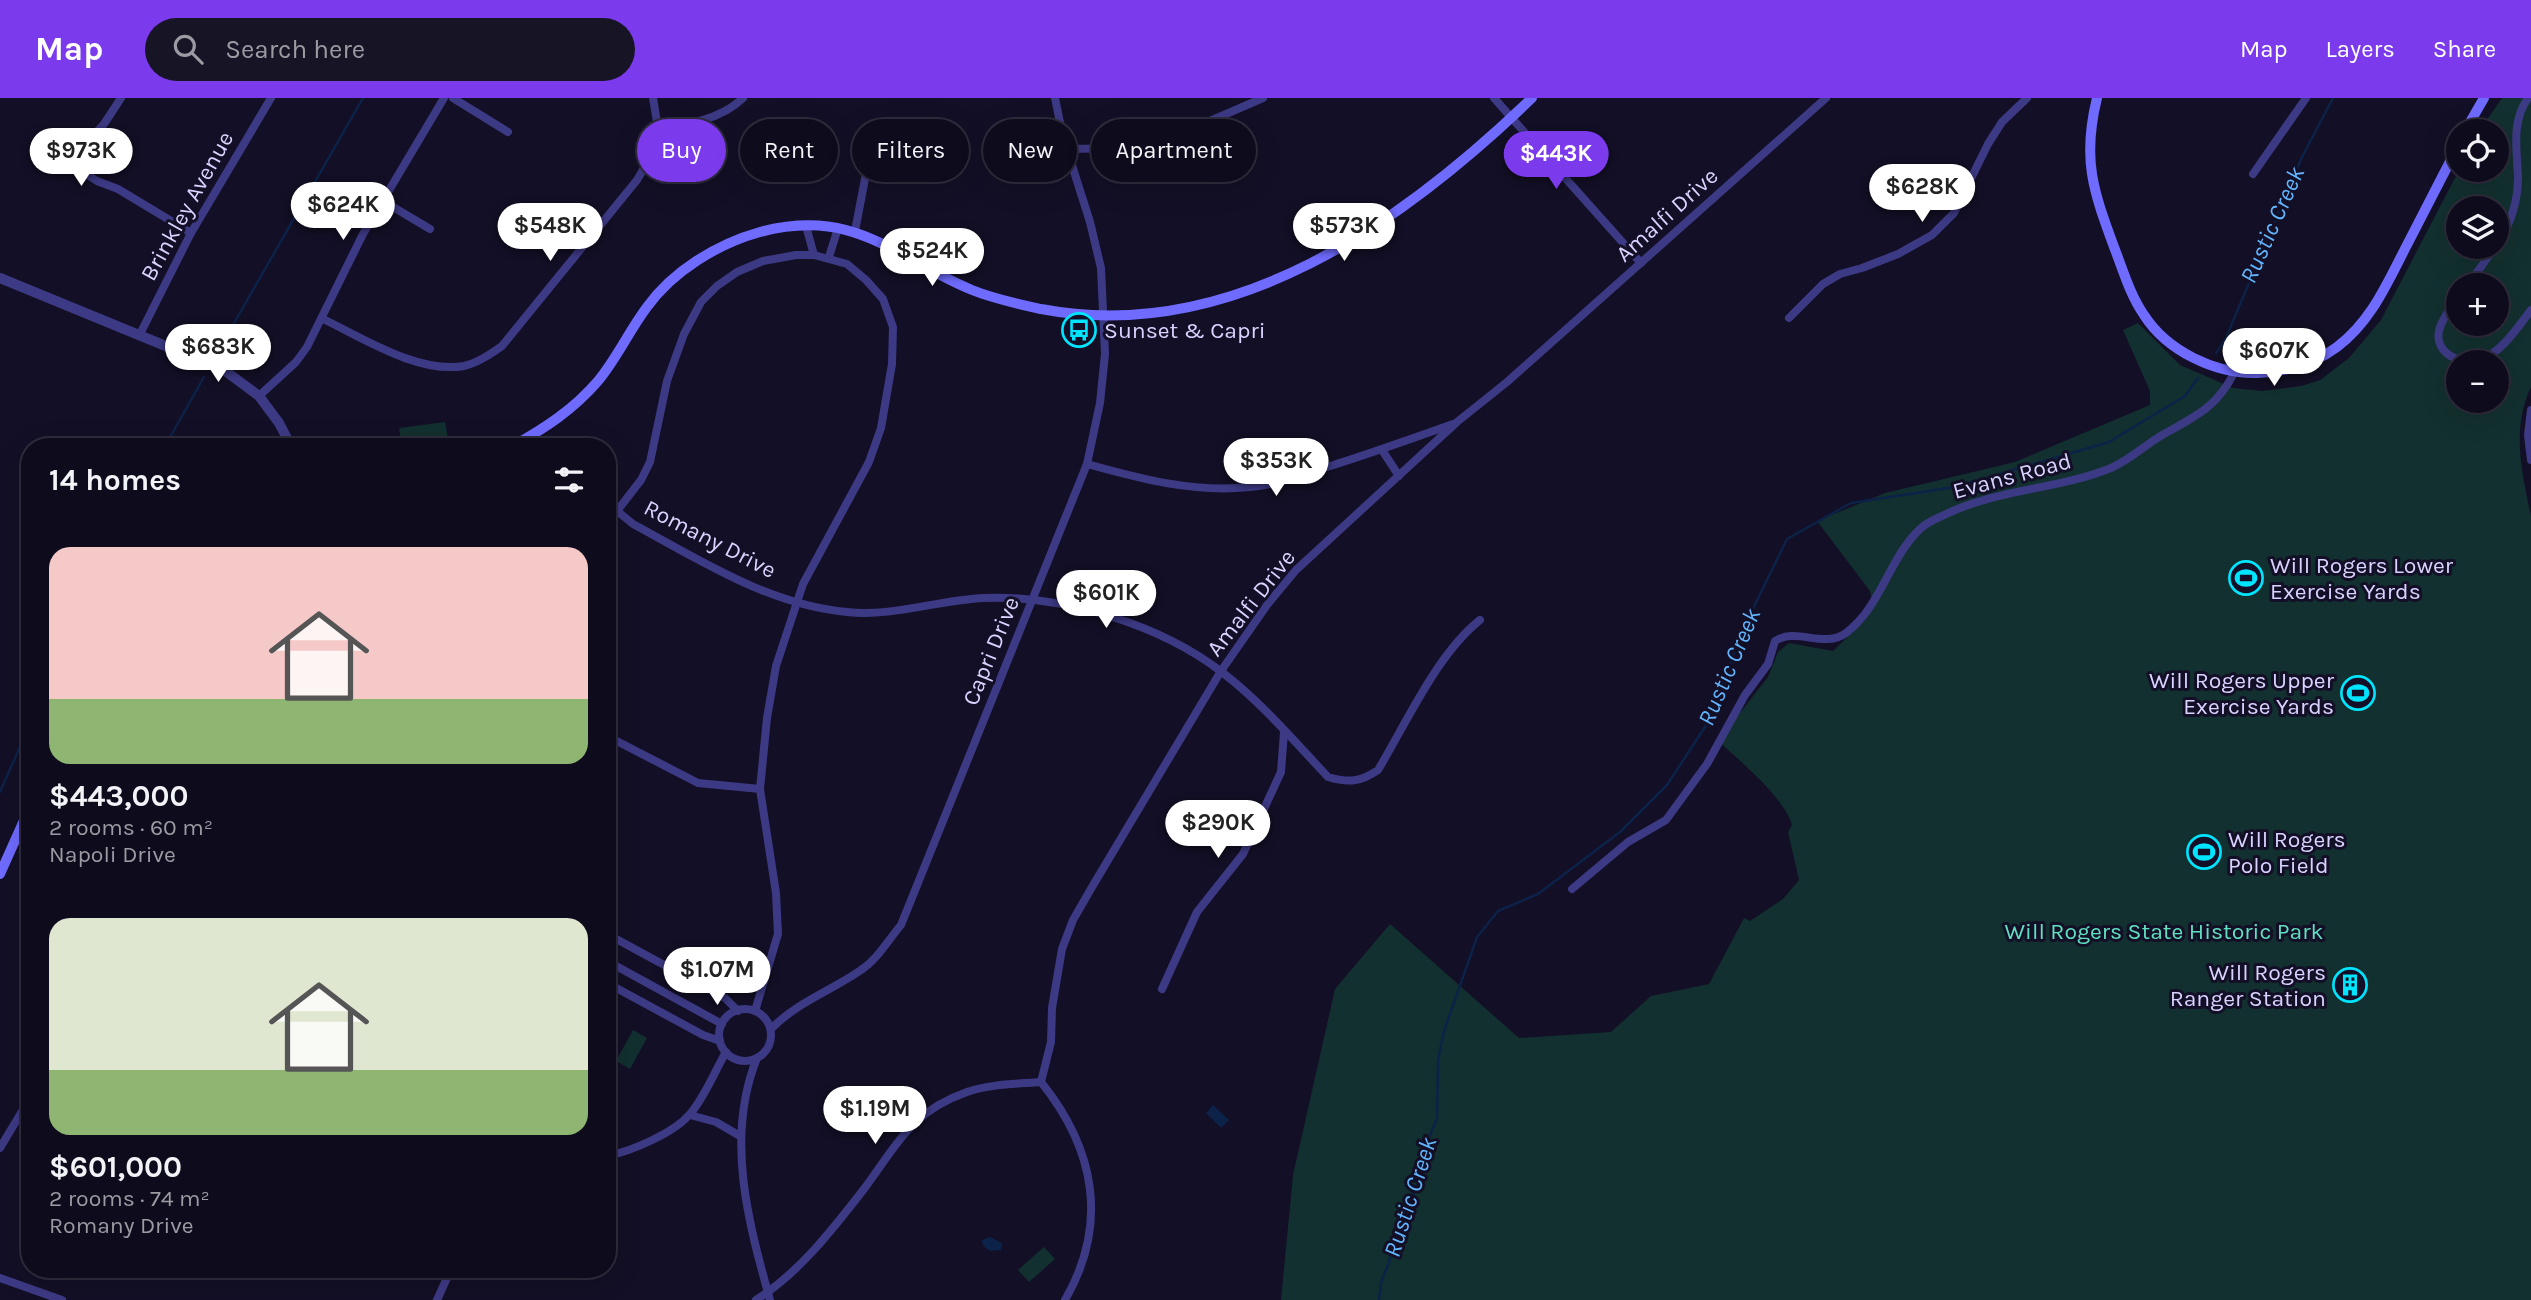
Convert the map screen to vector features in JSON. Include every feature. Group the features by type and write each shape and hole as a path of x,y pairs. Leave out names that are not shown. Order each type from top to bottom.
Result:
{"main road":[{"path":"528,438 547,428 576,405 625,344 646,308 662,289 709,253 734,241 781,228 838,228 877,239 948,279 995,299 1055,312 1105,317 1156,313 1220,300 1267,284 1316,261 1388,219 1426,191 1532,98"},
{"path":"2097,98 2089,134 2091,175 2099,210 2134,298 2150,324 2171,343 2197,360 2234,373 2290,370 2322,357 2348,338 2375,307 2446,169"},
{"path":"2471,119 2480,99"},
{"path":"0,874 21,827"}],"street":[{"path":"121,98 104,124 83,147 79,158 80,166 97,181 118,189 191,233"},
{"name":"Brinkley Avenue","path":"140,334 191,233 271,98"},
{"path":"259,396 296,362 323,319 363,234 444,98"},
{"path":"453,98 508,132"},
{"path":"653,98 656,119"},
{"path":"708,119 724,112 743,98"},
{"name":"Capri Drive","path":"1055,98 1060,119"},
{"path":"1077,149 1125,148 1166,140 1263,98"},
{"path":"1494,98 1641,263"},
{"name":"Amalfi Drive","path":"1041,1082 1051,1042 1056,975 1067,933 1221,671 1267,605 1296,570 1457,422 1507,382 1826,98"},
{"path":"1790,318 1823,284 1840,274 1898,254 1932,235 1954,213 1988,144 2002,122 2027,98"},
{"path":"2253,174 2306,98"},
{"path":"2509,221 2516,199 2517,124 2520,110 2528,98"},
{"name":"Capri Drive","path":"771,1029 806,1000 864,969 901,925 1087,464 1104,375 1105,317 1101,268 1077,179"},
{"path":"323,319 420,363 440,367 466,366 486,358 502,345 637,180"},
{"path":"855,232 864,182"},
{"path":"383,201 430,229"},
{"path":"806,226 814,255"},
{"path":"829,257 838,228"},
{"path":"617,511 641,480 650,462 667,380 690,319 701,302 717,286 737,272 763,261 796,255 814,255 847,264 883,299 893,327 892,364 881,428 869,463 803,584 776,666 767,718 760,789 776,893 778,934 755,1012"},
{"path":"0,278 224,370 259,396 287,438"},
{"path":"2446,315 2438,338 2442,348 2452,358 2468,362 2490,355 2511,336 2531,310"},
{"name":"Evans Road","path":"1572,889 1629,842 1666,820 1707,764 1745,695 1768,664 1775,641 1782,636 1833,640 1846,633 1869,607 1907,544 1921,528 1973,503 2112,468 2157,438 2202,413 2217,401 2234,373"},
{"path":"2531,410 2528,435 2531,460"},
{"path":"1087,464 1178,486 1249,487 1280,482 1382,450 1457,422"},
{"path":"1382,450 1399,475"},
{"name":"Romany Drive","path":"617,511 633,524 744,583 796,602 847,612 887,612 983,598 1033,599 1118,618 1178,645 1221,671 1262,706 1328,777 1353,782 1367,778 1378,770 1438,668 1462,634 1480,620"},
{"path":"1162,989 1198,912 1243,854 1281,772 1284,732"},
{"path":"616,741 698,783 760,789"},
{"path":"616,939 725,998 738,1011"},
{"path":"616,966 722,1024"},
{"path":"616,988 703,1035 720,1041"},
{"path":"757,1058 740,1060 726,1052 720,1041 722,1024 726,1018 738,1011 755,1012 768,1022 771,1029 769,1046 757,1058 750,1076 740,1136 743,1192 769,1296"},
{"path":"616,1154 655,1138 690,1115 726,1052"},
{"path":"755,1300 769,1296 829,1232 868,1183 889,1151 924,1115 944,1102 968,1092 1005,1084 1041,1082 1072,1128 1090,1188 1091,1235 1077,1280 1065,1300"},
{"path":"0,1148 21,1113"},
{"path":"690,1115 716,1122 740,1136"},
{"path":"0,1278 62,1300"},
{"path":"438,1300 447,1278"}],"green space":[{"name":"Will Rogers State Historic Park","path":"2502,98 2531,98 2531,387 2521,419 2520,451 2531,516 2531,1300 1281,1300 1293,1175 1335,989 1390,924 1519,1038 1611,1032 1651,996 1709,984 1744,918 1750,921 1783,899 1799,880 1788,832 1792,825 1787,814 1771,791 1718,741 1768,677 1778,652 1789,643 1833,651 1865,620 1873,608 1870,591 1817,521 1885,493 2015,462 2150,405 2150,391 2123,330 2138,323 2180,365 2233,388 2262,391 2301,386 2320,380 2349,358 2381,320 2453,182 2509,182 2509,119 2487,119"},
{"path":"445,422 448,438 401,438 399,428"},
{"path":"633,1030 647,1038 630,1069 616,1061"},
{"path":"1044,1247 1055,1259 1029,1282 1018,1270"}],"water":[{"path":"1213,1105 1229,1120 1221,1128 1206,1113"},
{"path":"990,1237 1002,1243 1001,1250 990,1251 983,1246 982,1240"}],"waterway":[{"path":"218,351 363,98"},
{"name":"Rustic Creek","path":"2216,353 2225,340 2302,157 2333,98"},
{"path":"170,438 204,377"},
{"name":"Rustic Creek","path":"1379,1300 1381,1282 1389,1263 1393,1242 1419,1181 1422,1154 1437,1119 1438,1060 1444,1031 1477,937 1498,911 1538,894 1620,832 1667,785 1716,710 1739,637 1787,539 1851,503 1955,487 2109,442 2185,396 2198,378"},
{"path":"0,792 21,744"}],"place":[{"name":"Sunset & Capri","path":"1079,330"},
{"name":"Will Rogers Lower Exercise Yards","path":"2246,578"},
{"name":"Will Rogers Upper Exercise Yards","path":"2358,693"},
{"name":"Will Rogers Polo Field","path":"2204,852"},
{"name":"Will Rogers Ranger Station","path":"2350,985"}]}
